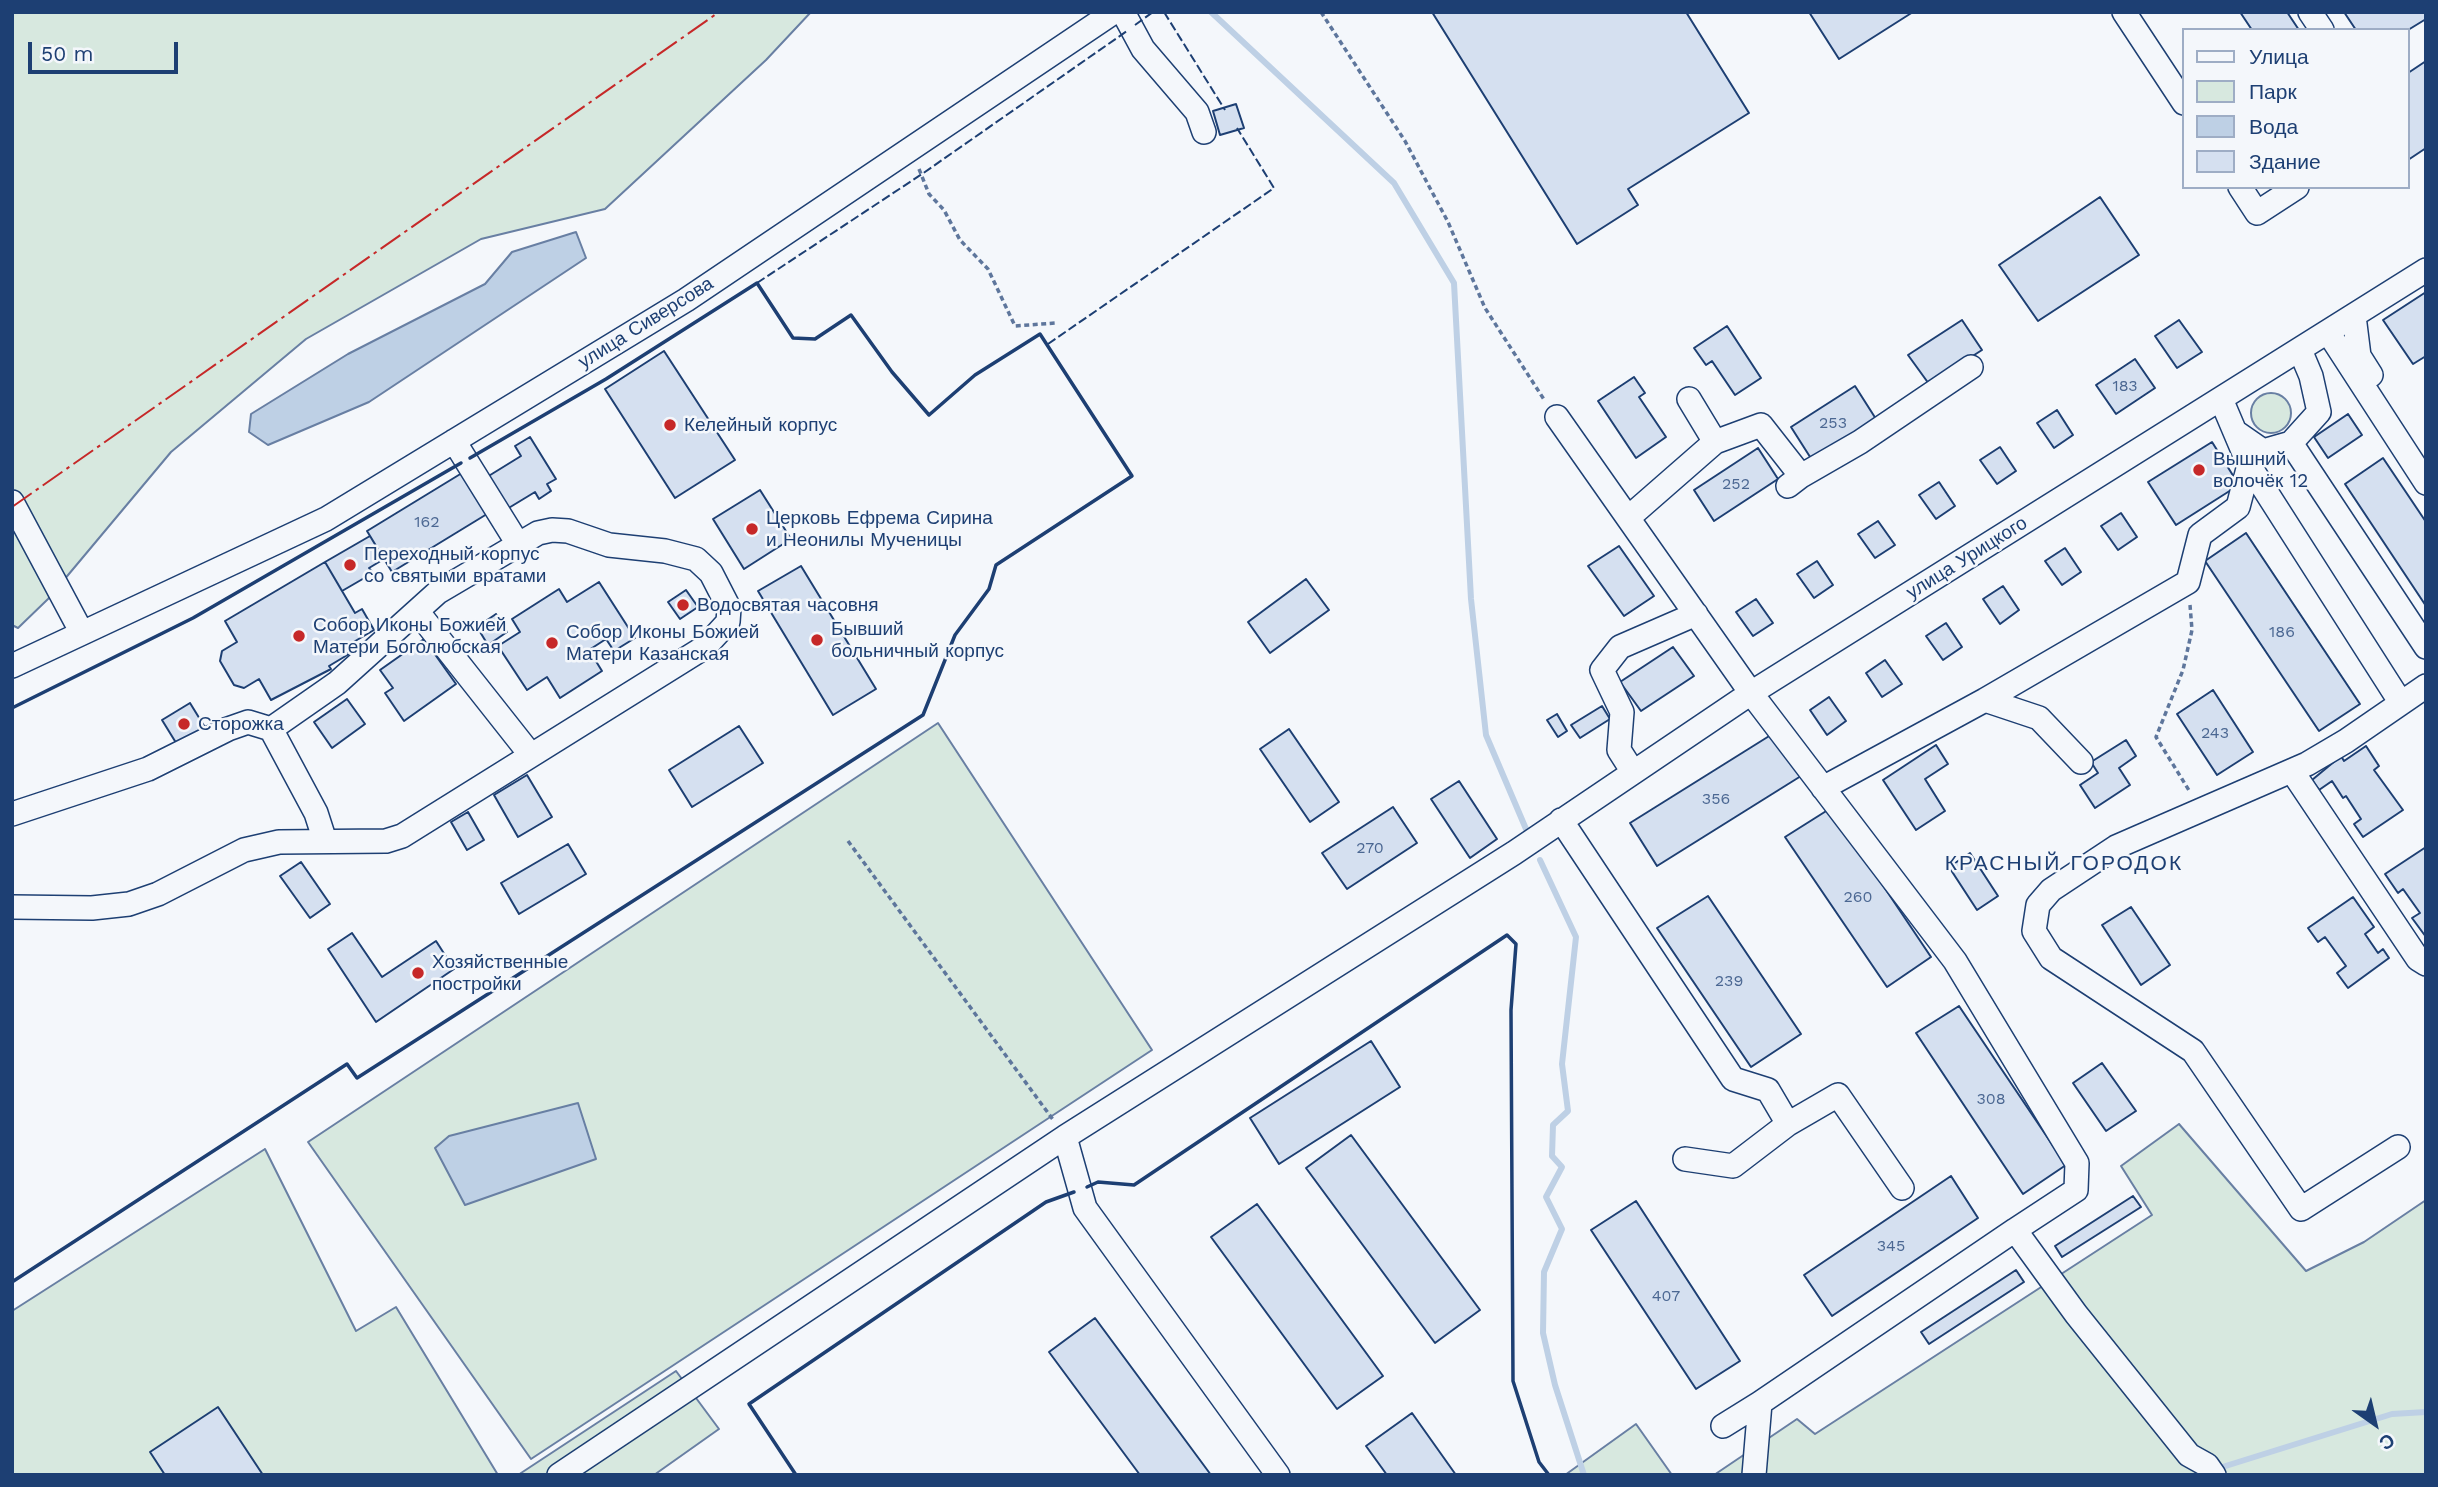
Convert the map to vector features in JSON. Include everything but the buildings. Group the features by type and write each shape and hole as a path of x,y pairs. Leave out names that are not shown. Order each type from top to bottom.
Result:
{"street":[{"name":"улица Сиверсова","path":"12,666 157,596 327,519 686,300 1114,12"},
{"path":"1123,12 1143,49 1197,112 1203,132"},
{"path":"2124,12 2182,100"},
{"path":"2310,12 2321,28"},
{"path":"2242,189 2258,213 2294,189"},
{"name":"улица Урицкого","path":"559,1475 1065,1137 1514,853 1751,693 2426,270"},
{"path":"2354,316 2359,356 2426,456"},
{"path":"2328,332 2426,483"},
{"path":"2237,433 2263,451 2291,443 2319,412 2311,376 2300,350"},
{"path":"1628,518 1715,442 1761,425 1794,481 1860,442 1972,367"},
{"path":"1689,399 1715,442"},
{"path":"2221,399 2249,465 2401,703"},
{"path":"1557,417 1751,693 1955,961 2077,1163 2076,1189 1723,1426"},
{"path":"454,441 518,544"},
{"path":"2291,443 2426,647"},
{"path":"1823,788 1985,700 2188,582 2200,536 2238,508 2249,465"},
{"path":"12,502 82,633"},
{"path":"12,907 93,908 129,904 158,894 244,850 279,842 386,841 402,836 705,647 728,622 729,608 711,573 696,559 665,551 609,545 568,531 545,531 438,592 337,683 271,729"},
{"path":"416,611 530,754"},
{"path":"1633,772 1619,750 1622,712 1602,670 1620,647 1696,614"},
{"path":"2398,1147 2301,1209 2193,1051 2051,958 2034,931 2038,905 2051,890 2116,847 2199,808 2292,771 2346,741 2426,686"},
{"path":"1985,700 2039,718 2081,762"},
{"path":"12,814 47,800 148,769 228,729 248,722 271,729 316,814 325,841"},
{"path":"2292,771 2418,959 2426,964"},
{"path":"1561,820 1629,918 1675,996 1733,1079 1768,1090 1788,1124"},
{"path":"1685,1159 1734,1166 1788,1124 1838,1095 1902,1188"},
{"path":"1065,1137 1085,1208 1278,1475"},
{"path":"2015,1230 2076,1314 2189,1455 2210,1470"},
{"path":"1754,1475 1760,1403"}],"path":[{"path":"1321,12 1405,141 1448,222 1485,308 1557,417"},
{"path":"907,149 929,194 944,210 960,240 988,269 1015,326 1055,323"},
{"path":"2188,582 2192,630 2183,670 2156,737 2199,808"},
{"path":"848,841 1065,1137"}],"green space":[{"path":"12,12 811,12 766,60 605,209 481,239 306,339 171,452 48,599 18,628 12,625"},
{"path":"2271,393 2279,394 2285,399 2290,405 2290,421 2285,427 2279,432 2271,433 2263,432 2257,427 2252,421 2251,413 2252,405 2257,399 2263,394"},
{"path":"938,723 1152,1050 531,1459 308,1142"},
{"path":"2179,1124 2306,1271 2364,1242 2426,1200 2426,1475 1714,1475 1797,1419 1815,1434 2152,1215 2121,1166"},
{"path":"265,1149 356,1331 396,1307 498,1475 12,1475 12,1311"},
{"path":"676,1371 719,1429 654,1475 518,1475"},
{"path":"1636,1424 1672,1475 1565,1475"}],"water":[{"path":"576,232 586,258 369,402 268,445 249,432 251,414 348,354 485,284 512,252"},
{"path":"578,1103 596,1159 465,1205 435,1148 449,1136"}],"waterway":[{"path":"1211,12 1394,183 1454,283 1471,599 1486,735 1526,829"},
{"path":"1540,860 1576,937 1562,1064 1568,1111 1553,1125 1552,1156 1562,1167 1546,1197 1562,1229 1544,1272 1543,1333 1555,1385 1584,1475"},
{"path":"2216,1469 2392,1414 2426,1412"}],"fence":[{"path":"1135,25 1153,12"},
{"path":"1164,12 1225,110"},
{"path":"757,283 922,174 1127,31"},
{"path":"1048,344 1274,188 1237,128"}],"wall":[{"path":"12,1282 347,1064 357,1078 923,715 955,635 989,589 996,565 1132,476 1040,334 975,375 929,415 892,372 851,315 815,339 793,338 757,283 606,379 470,458"},
{"path":"12,708 193,618 461,463"},
{"path":"1087,1187 1098,1182 1134,1185 1507,935 1516,944 1511,1010 1513,1381 1539,1462 1549,1475"},
{"path":"796,1475 749,1404 1046,1202 1074,1192"}],"power":[{"path":"12,507 719,12"}],"place":[{"name":"Келейный корпус","path":"670,425"},
{"name":"Вышний волочёк 12","path":"2199,470"},
{"name":"Церковь Ефрема Сирина и Неонилы Мученицы","path":"752,529"},
{"name":"Переходный корпус со святыми вратами","path":"350,565"},
{"name":"Водосвятая часовня","path":"683,605"},
{"name":"Собор Иконы Божией Матери Боголюбская","path":"299,636"},
{"name":"Бывший больничный корпус","path":"817,640"},
{"name":"Собор Иконы Божией Матери Казанская","path":"552,643"},
{"name":"Сторожка","path":"184,724"},
{"name":"Хозяйственные постройки","path":"418,973"}],"district":[{"name":"КРАСНЫЙ ГОРОДОК","path":"2064,864"}]}
